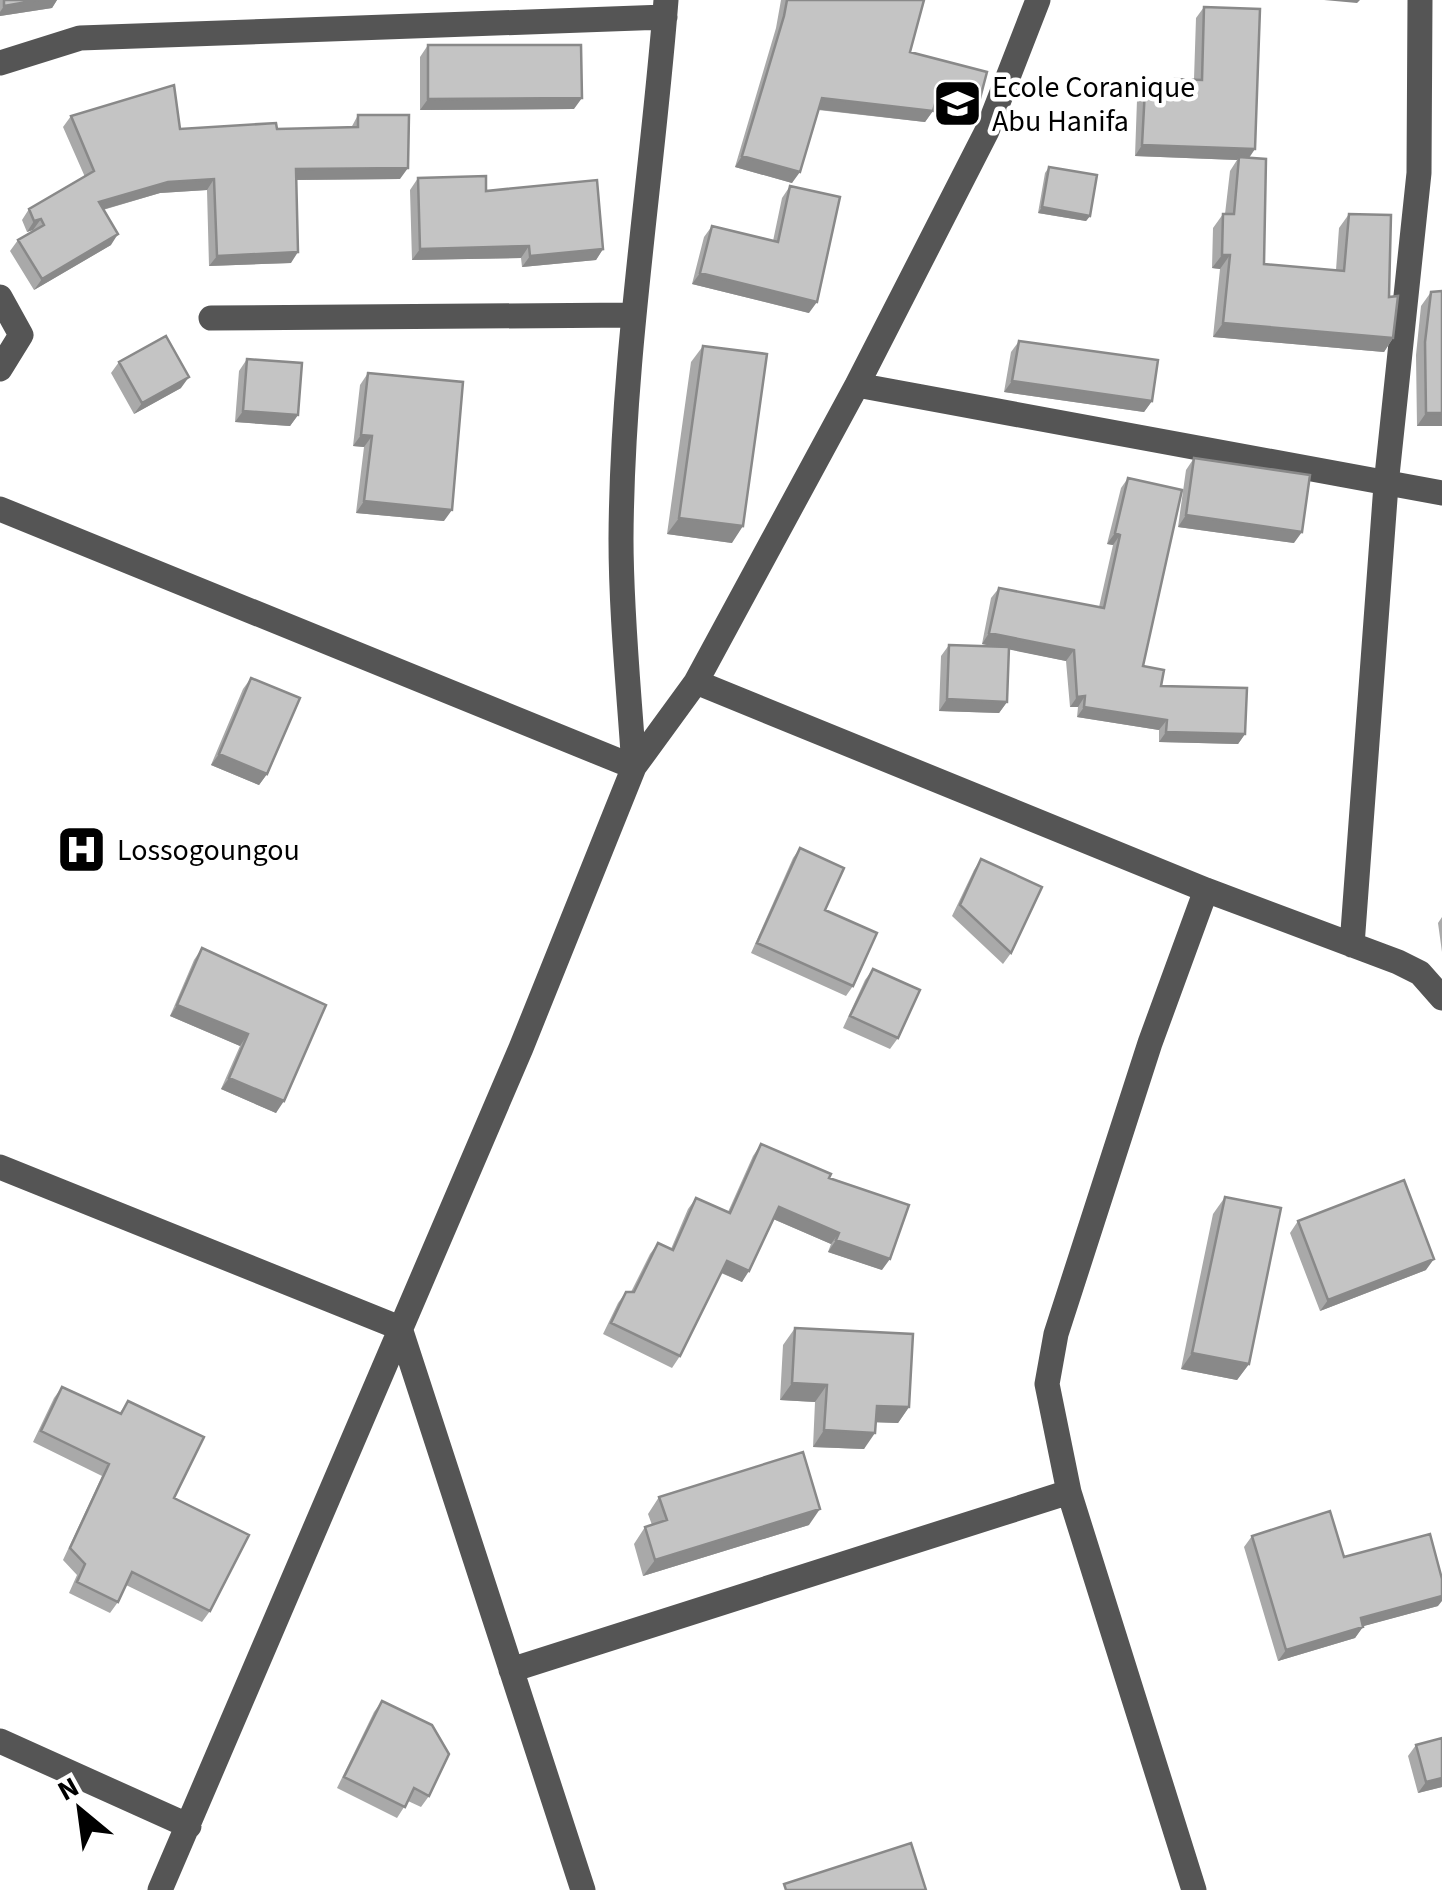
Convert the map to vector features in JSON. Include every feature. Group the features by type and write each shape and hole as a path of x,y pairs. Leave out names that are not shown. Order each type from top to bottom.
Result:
{"street":[{"path":"160,1890 521,1048 634,767 696,682 857,386 987,131 1038,0"},
{"path":"1352,945 1386,485 1430,172 1420,0"},
{"path":"0,63 80,38 666,9 655,141 632,315 621,540 634,767"},
{"path":"0,297 21,335 0,370"},
{"path":"210,318 632,315"},
{"path":"857,386 1442,493"},
{"path":"0,509 634,767"},
{"path":"696,682 1206,890 1420,972 1442,998"},
{"path":"1194,1890 1070,1492 1047,1384 1056,1334 1150,1044 1206,890"},
{"path":"0,1167 400,1328"},
{"path":"400,1328 583,1890"},
{"path":"511,1670 1070,1492"},
{"path":"0,1741 188,1826"}],"building":[{"path":"4,0 38,0 4,6"},
{"path":"787,0 924,0 910,52 987,72 978,106 937,97 933,111 822,98 800,172 742,156"},
{"path":"1204,7 1260,9 1255,149 1142,145 1145,89 1174,89 1175,79 1202,80"},
{"path":"428,45 581,45 582,98 428,99"},
{"path":"174,85 180,129 276,123 277,129 358,127 358,115 409,115 408,168 296,169 298,252 217,256 214,179 168,182 99,202 118,234 42,279 18,240 44,225 41,219 34,221 29,209 94,171 71,116"},
{"path":"1239,157 1266,159 1264,264 1344,271 1349,214 1391,215 1389,297 1398,296 1393,338 1223,323 1230,255 1222,255 1223,214 1234,214"},
{"path":"1049,167 1097,175 1090,216 1042,207"},
{"path":"486,176 486,191 597,180 603,249 530,256 529,246 420,249 418,178"},
{"path":"790,186 840,197 817,302 700,273 712,226 778,242"},
{"path":"1442,291 1442,413 1426,413 1425,342 1431,292"},
{"path":"166,336 189,377 142,403 119,362"},
{"path":"1019,341 1158,360 1152,401 1012,381"},
{"path":"703,346 767,354 743,526 679,518"},
{"path":"247,359 302,363 298,415 243,411"},
{"path":"368,373 463,382 452,510 364,501 372,436 361,435"},
{"path":"1194,458 1310,475 1302,532 1186,515"},
{"path":"1128,478 1182,490 1143,666 1164,670 1161,686 1247,688 1245,734 1166,732 1167,720 1084,707 1085,696 1077,697 1074,650 989,633 999,588 1104,608"},
{"path":"949,645 1009,647 1007,702 947,699"},
{"path":"251,678 300,698 267,774 219,754"},
{"path":"800,848 844,868 825,910 877,933 853,986 757,943"},
{"path":"981,859 1042,887 1011,953 960,905"},
{"path":"202,948 326,1005 284,1101 229,1078 248,1034 177,1005"},
{"path":"873,969 920,990 898,1038 850,1016"},
{"path":"761,1144 831,1174 829,1178 909,1205 890,1259 836,1240 839,1233 779,1207 749,1271 727,1261 680,1356 611,1323 626,1292 634,1292 658,1243 673,1250 696,1198 730,1213"},
{"path":"1404,1180 1434,1259 1328,1300 1298,1221"},
{"path":"1225,1197 1281,1208 1249,1364 1192,1353"},
{"path":"795,1328 913,1334 909,1407 877,1406 875,1433 824,1430 827,1385 792,1383"},
{"path":"62,1387 121,1414 128,1401 204,1437 174,1498 249,1535 210,1611 132,1572 118,1602 77,1582 85,1564 70,1548 109,1464 41,1431"},
{"path":"803,1452 820,1509 655,1560 645,1527 667,1520 659,1497"},
{"path":"1330,1511 1344,1557 1430,1534 1442,1579 1442,1596 1361,1618 1363,1627 1286,1650 1252,1536"},
{"path":"382,1701 432,1725 449,1754 429,1796 414,1788 405,1807 344,1777"},
{"path":"1442,1738 1442,1778 1426,1782 1416,1745"},
{"path":"911,1843 926,1890 786,1890 784,1884"}],"place":[{"name":"Ecole Coranique Abu Hanifa","path":"957,104"},
{"name":"Lossogoungou","path":"82,850"}]}
